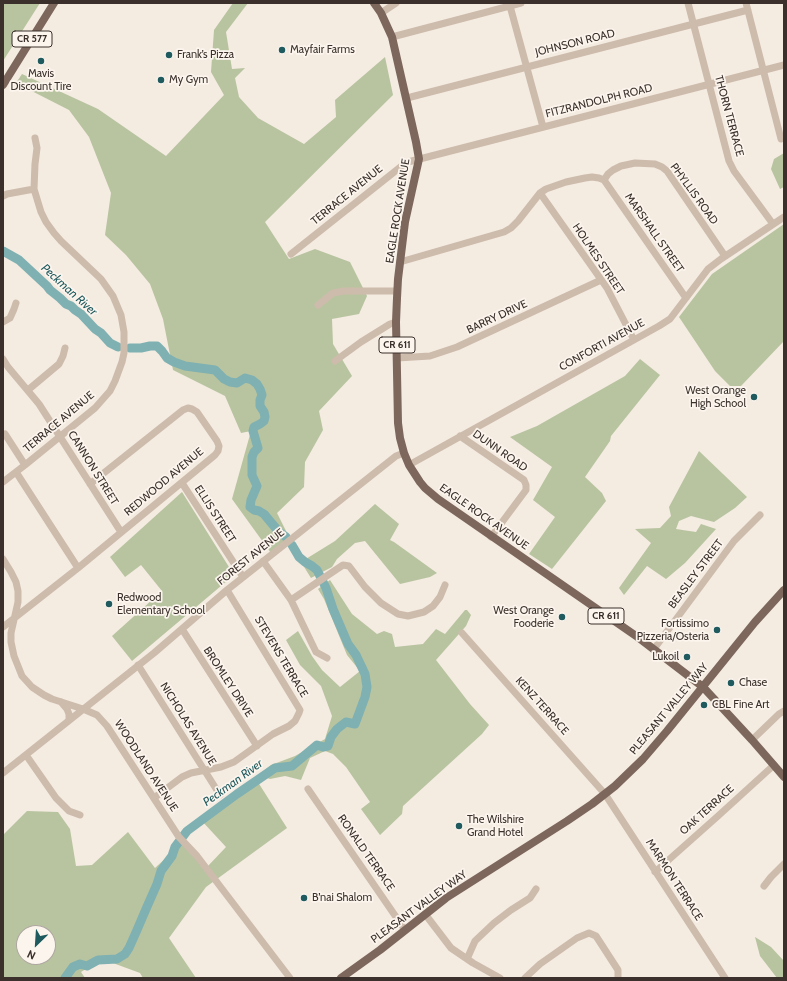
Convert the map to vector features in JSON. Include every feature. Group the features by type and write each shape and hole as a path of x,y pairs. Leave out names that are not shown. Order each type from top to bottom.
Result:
{"main road":[{"name":"CR 577","path":"3,85 54,3"},
{"name":"EAGLE ROCK AVENUE","path":"374,3 381,13 392,37 419,160 405,222 397,291 396,322 398,422 400,438 409,465 420,482 431,494 654,649 703,687 784,777"},
{"name":"PLEASANT VALLEY WAY","path":"341,978 446,898 567,821 615,786 668,731 755,622 784,590"}],"street":[{"path":"381,13 396,3"},
{"path":"392,37 521,3"},
{"name":"THORN TERRACE","path":"688,3 728,161 773,224"},
{"path":"510,6 543,127"},
{"path":"747,6 781,139"},
{"name":"JOHNSON ROAD","path":"406,98 694,24 747,6"},
{"name":"FITZRANDOLPH ROAD","path":"419,160 784,65"},
{"name":"TERRACE AVENUE","path":"3,482 95,408 110,391 116,381 124,353 124,332 121,315 114,296 101,279 61,242 46,222 41,212 34,189 35,164 38,148 35,138"},
{"name":"TERRACE AVENUE","path":"291,254 403,165 408,162 419,160"},
{"name":"PHYLLIS ROAD","path":"604,180 608,174 621,166 635,163 655,164 662,167 667,171 725,256"},
{"path":"400,262 504,232 511,228 540,193 546,189 566,182 592,176 604,180"},
{"name":"MARSHALL STREET","path":"604,180 686,298"},
{"path":"3,196 34,189"},
{"name":"HOLMES STREET","path":"540,193 607,288 634,340"},
{"name":"CONFORTI AVENUE","path":"409,465 670,319 708,269 784,217"},
{"name":"BARRY DRIVE","path":"397,358 430,356 457,347 601,280"},
{"path":"318,305 332,294 344,291 397,291"},
{"path":"3,322 10,318 16,302"},
{"path":"335,361 390,324 396,322"},
{"path":"28,390 59,364 65,348"},
{"name":"CANNON STREET","path":"3,358 8,367 39,404 121,532"},
{"name":"REDWOOD AVENUE","path":"3,627 182,483 218,451 219,446 197,412 188,408 183,410 90,484"},
{"path":"4,434 25,465"},
{"name":"DUNN ROAD","path":"460,436 524,480 526,485 526,490 491,537"},
{"name":"FOREST AVENUE","path":"4,769 26,755 138,666 226,590 396,456 404,453"},
{"path":"16,472 78,568"},
{"name":"ELLIS STREET","path":"182,483 243,577"},
{"name":"BEASLEY STREET","path":"654,649 734,541 760,515"},
{"name":"WOODLAND AVENUE","path":"3,559 16,582 18,591 16,617 11,642 14,656 22,676 32,687 44,696 97,715 107,726 181,838 197,856 290,978"},
{"path":"263,561 291,600 316,652 327,658"},
{"path":"291,600 341,566 346,565 349,566 365,587 381,603 398,614 408,616 424,612 440,597 445,585"},
{"name":"STEVENS TERRACE","path":"154,798 182,777 191,773 221,767 234,762 273,734 289,726 295,721 299,713 300,710 226,590"},
{"name":"BROMLEY DRIVE","path":"182,629 257,746"},
{"name":"KENZ TERRACE","path":"462,633 605,794"},
{"path":"3,640 8,643 12,649"},
{"name":"NICHOLAS AVENUE","path":"138,666 220,795"},
{"path":"61,702 67,709 69,720"},
{"path":"752,740 784,711"},
{"path":"26,755 56,798 69,811 80,815"},
{"name":"OAK TERRACE","path":"655,872 774,765"},
{"name":"RONALD TERRACE","path":"308,789 405,930"},
{"name":"MARMON TERRACE","path":"605,794 725,978"},
{"path":"764,886 784,864"},
{"path":"466,959 474,941 510,910 530,898 536,889"},
{"path":"425,914 451,948 492,976 500,978"},
{"path":"525,978 540,964 577,938 589,933 596,936 618,970 618,978"}],"green space":[{"path":"3,3 40,3 3,61"},
{"path":"233,3 248,3 226,32 232,69 245,68 235,78 239,97 258,118 304,144 336,117 335,100 385,57 393,95 265,222 289,259 315,249 350,262 367,296 359,314 332,319 333,344 352,376 319,411 323,430 305,462 304,487 277,513 290,539 271,553 232,499 251,431 241,433 225,396 173,370 163,319 150,284 126,255 105,235 111,193 89,137 69,110 16,83 22,74 98,109 166,156 224,95 211,72 214,30"},
{"path":"784,153 784,187 780,189 771,169 774,159"},
{"path":"784,224 784,341 741,386 730,386 715,371 679,317 712,274"},
{"path":"640,359 660,375 611,436 610,441 585,477 602,493 606,501 552,569 529,554 555,517 533,500 552,467 510,437 537,426 625,376"},
{"path":"699,451 747,497 735,508 714,522 691,516 679,521 676,529 696,532 701,524 716,529 685,563 666,579 647,566 624,595 619,588 651,543 635,529 660,528 671,516 669,507"},
{"path":"182,492 234,575 132,661 112,636 162,591 141,565 125,577 110,557"},
{"path":"375,504 399,524 390,540 437,573 430,577 400,584 365,541 355,543 337,559 332,567 311,578 301,562 335,541"},
{"path":"330,580 352,614 377,634 384,631 392,634 395,647 423,644 436,629 445,634 465,610 467,610 471,615 466,626 436,660 470,704 489,725 482,734 403,806 402,814 380,835 361,809 370,802 346,767 333,754 325,751 310,758 301,780 285,776 270,779 258,775 271,765 295,756 325,739 332,716 321,686 300,665 286,640 298,631 322,670 340,687 360,671 347,655 324,599 318,589"},
{"path":"256,779 287,828 206,887 169,938 196,978 143,978 140,973 102,959 81,972 85,978 3,978 3,835 27,811 58,812 70,829 76,866 92,865 128,832 155,868 184,841 208,866 226,847 201,820"},
{"path":"755,937 771,947 784,961 784,978 777,978 760,956"}],"waterway":[{"name":"Peckman River","path":"3,251 19,260 66,304 81,314 110,343 118,347"},
{"name":"Peckman River","path":"130,348 157,346 167,358 174,362 185,366 215,370 224,379 230,382 237,383 245,378 252,380 257,384 262,395 260,406 265,417 264,421 254,427 253,431 258,448 252,457 252,475 257,486 251,500 250,507 264,514 279,532 286,537"},
{"name":"Peckman River","path":"65,978 73,967 80,964 87,966 98,960 117,959 125,954 157,884 161,871 172,856 175,847 187,831 275,768 292,766 317,745 323,747 328,746 331,737 337,729 346,722 355,724 365,697 367,687 365,674 356,655 348,644 326,588 317,570 299,557 292,545"}],"place":[{"name":"Mayfair Farms","path":"282,50"},
{"name":"Frank’s Pizza","path":"169,55"},
{"name":"Mavis Discount Tire","path":"41,61"},
{"name":"My Gym","path":"161,80"},
{"name":"West Orange High School","path":"754,397"},
{"name":"Redwood Elementary School","path":"109,604"},
{"name":"West Orange Fooderie","path":"562,617"},
{"name":"Fortissimo Pizzeria/Osteria","path":"717,630"},
{"name":"Lukoil","path":"687,657"},
{"name":"Chase","path":"731,683"},
{"name":"CBL Fine Art","path":"704,705"},
{"name":"The Wilshire Grand Hotel","path":"459,826"},
{"name":"B’nai Shalom","path":"304,898"}]}
